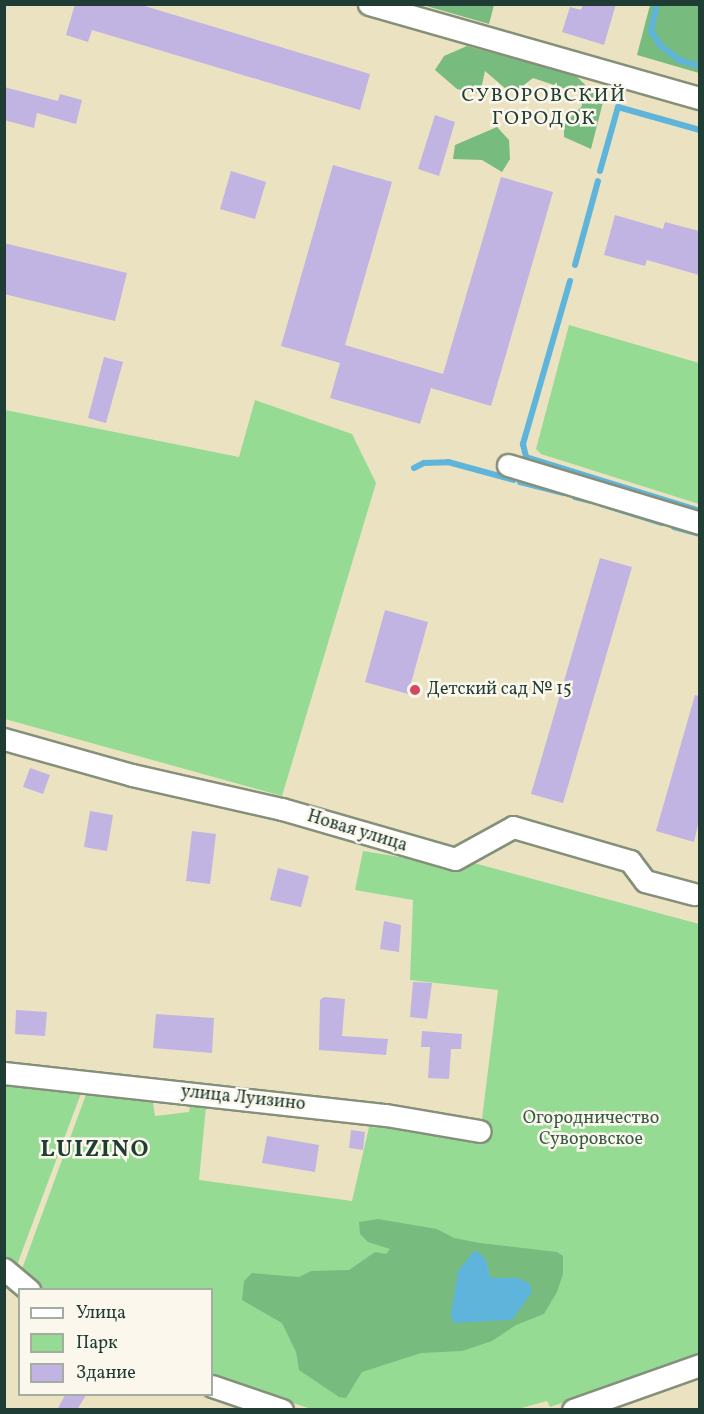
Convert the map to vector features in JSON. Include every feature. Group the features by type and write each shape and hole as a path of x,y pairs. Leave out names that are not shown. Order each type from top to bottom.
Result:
{"street":[{"path":"369,4 699,98"},
{"path":"508,465 699,523"},
{"name":"Новая улица","path":"4,739 132,775 282,809 456,859 513,827 630,861 645,881 694,894"},
{"name":"улица Луизино","path":"4,1073 387,1115 480,1131"},
{"path":"4,1269 26,1288"},
{"path":"573,1410 699,1365"},
{"path":"213,1386 282,1410"}],"green space":[{"path":"423,5 494,5 489,24"},
{"path":"650,5 699,5 699,73 637,55"},
{"path":"467,46 575,75 603,102 591,149 564,137 564,124 582,106 581,94 533,78 519,89 506,89 485,71 480,94 457,89 435,70 444,56"},
{"path":"497,127 509,140 510,159 502,172 482,160 453,159 455,145"},
{"path":"569,325 699,363 699,504 541,454 536,449"},
{"path":"255,400 352,434 376,483 282,796 5,719 5,410 239,457"},
{"name":"Огородничество Суворовское","path":"363,851 450,865 470,862 699,924 699,1356 550,1407 547,1401 514,1410 311,1409 213,1375 213,1288 41,1288 22,1269 88,1089 152,1097 155,1116 189,1112 191,1100 206,1107 199,1180 352,1201 369,1127 480,1135 498,990 410,980 413,900 355,890"},
{"path":"4,1078 83,1088 17,1265 5,1255"},
{"path":"378,1219 437,1229 454,1238 480,1243 557,1252 563,1256 563,1274 557,1292 544,1314 516,1325 492,1341 462,1351 421,1353 362,1372 346,1398 339,1397 299,1370 296,1352 282,1323 242,1300 244,1281 252,1273 299,1277 311,1271 349,1270 375,1252 386,1254 390,1249 368,1242 360,1234 359,1222","holes":["485,1258 491,1278 518,1278 451,1314"]}],"water":[{"path":"475,1250 485,1258 491,1278 518,1278 529,1283 532,1292 512,1320 453,1323 451,1314 458,1271"}],"building":[{"path":"75,4 138,4 370,74 360,110 92,30 88,42 66,35"},
{"path":"583,4 616,4 604,45 562,32 570,7 581,10"},
{"path":"4,87 58,101 60,94 82,100 76,124 37,113 34,128 4,120"},
{"path":"435,115 455,122 439,176 418,169"},
{"path":"333,165 392,182 345,345 443,374 501,177 553,192 491,406 431,388 420,424 330,398 340,363 281,346"},
{"path":"231,171 266,182 255,219 220,209"},
{"path":"615,215 663,229 665,222 699,231 699,275 647,260 645,266 604,255"},
{"path":"4,243 127,273 115,321 4,294"},
{"path":"104,357 123,362 106,423 88,418"},
{"path":"600,558 632,567 563,803 531,794"},
{"path":"385,610 428,622 408,694 365,682"},
{"path":"695,695 699,696 699,820 694,842 656,831"},
{"path":"30,768 50,775 43,794 23,787"},
{"path":"90,811 113,815 107,851 84,847"},
{"path":"192,831 216,834 210,884 186,881"},
{"path":"278,868 309,876 301,907 270,900"},
{"path":"384,921 401,925 399,952 380,949"},
{"path":"413,982 432,983 427,1019 410,1017"},
{"path":"324,997 345,999 342,1036 388,1039 386,1055 319,1050 320,1000"},
{"path":"16,1010 47,1012 45,1036 15,1034"},
{"path":"156,1014 214,1018 212,1053 153,1048"},
{"path":"422,1031 462,1034 461,1049 451,1049 449,1079 428,1078 430,1047 421,1047"},
{"path":"351,1130 365,1132 363,1150 349,1148"},
{"path":"267,1136 319,1145 315,1172 262,1163"},
{"path":"64,1396 85,1396 77,1410 57,1410"}],"waterway":[{"path":"656,8 651,31 660,45 679,60 700,66"},
{"path":"600,171 618,107 700,130"},
{"path":"575,265 598,181"},
{"path":"570,281 523,444 526,457 700,511"},
{"path":"414,468 424,463 448,462 514,480"},
{"path":"520,482 563,493"},
{"path":"575,497 591,501"},
{"path":"601,504 662,523"},
{"path":"674,527 700,534"}],"place":[{"name":"Детский сад № 15","path":"415,690"}],"district":[{"name":"СУВОРОВСКИЙ ГОРОДОК","path":"544,108"},
{"name":"LUIZINO","path":"95,1151"}]}
